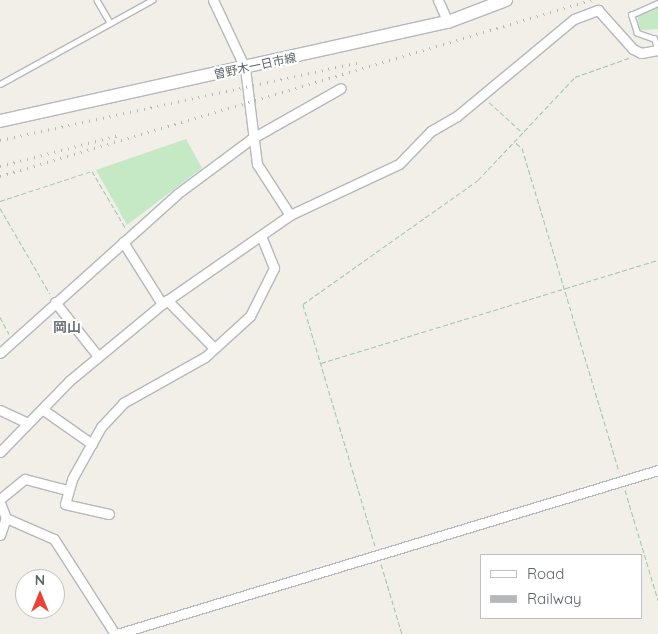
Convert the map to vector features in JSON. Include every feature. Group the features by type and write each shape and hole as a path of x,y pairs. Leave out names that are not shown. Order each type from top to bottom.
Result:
{"main road":[{"name":"曽野木一日市線","path":"0,121 448,22 506,0"}],"street":[{"path":"214,0 245,68 251,139 257,164 290,215"},
{"path":"438,0 448,22"},
{"path":"0,452 97,355 164,302 290,215 399,164 431,131 457,116 574,20 598,10 641,53 658,50"},
{"path":"0,353 177,194 251,139 341,88"},
{"path":"109,514 65,504 67,490 92,444 124,403 214,348 250,316 274,268 261,236"},
{"path":"127,239 164,302 214,348"},
{"path":"55,302 97,355"},
{"path":"42,409 92,444"},
{"path":"0,410 28,423"},
{"path":"6,518 54,540 116,634 658,470"},
{"path":"0,499 25,479 67,490"},
{"path":"0,503 6,518 0,535"}],"lane":[{"path":"97,0 109,21"},
{"path":"0,84 109,21 152,0"},
{"path":"658,3 631,15 637,33 654,39 658,50"}],"path":[{"path":"402,634 303,304 478,180 516,143 575,77 641,53"},
{"path":"481,95 524,134"},
{"path":"516,143 522,148 658,600"},
{"path":"0,200 92,171 127,239"},
{"path":"0,208 55,302"},
{"path":"321,363 658,260"},
{"path":"0,317 13,340"}],"green space":[{"path":"658,6 658,29 640,30 637,13"},
{"path":"186,139 202,168 127,225 96,170"}],"railway":[{"path":"0,176 591,0"},
{"path":"0,140 362,62"},
{"path":"0,166 119,135"}],"district":[{"name":"岡山","path":"67,327"}]}
